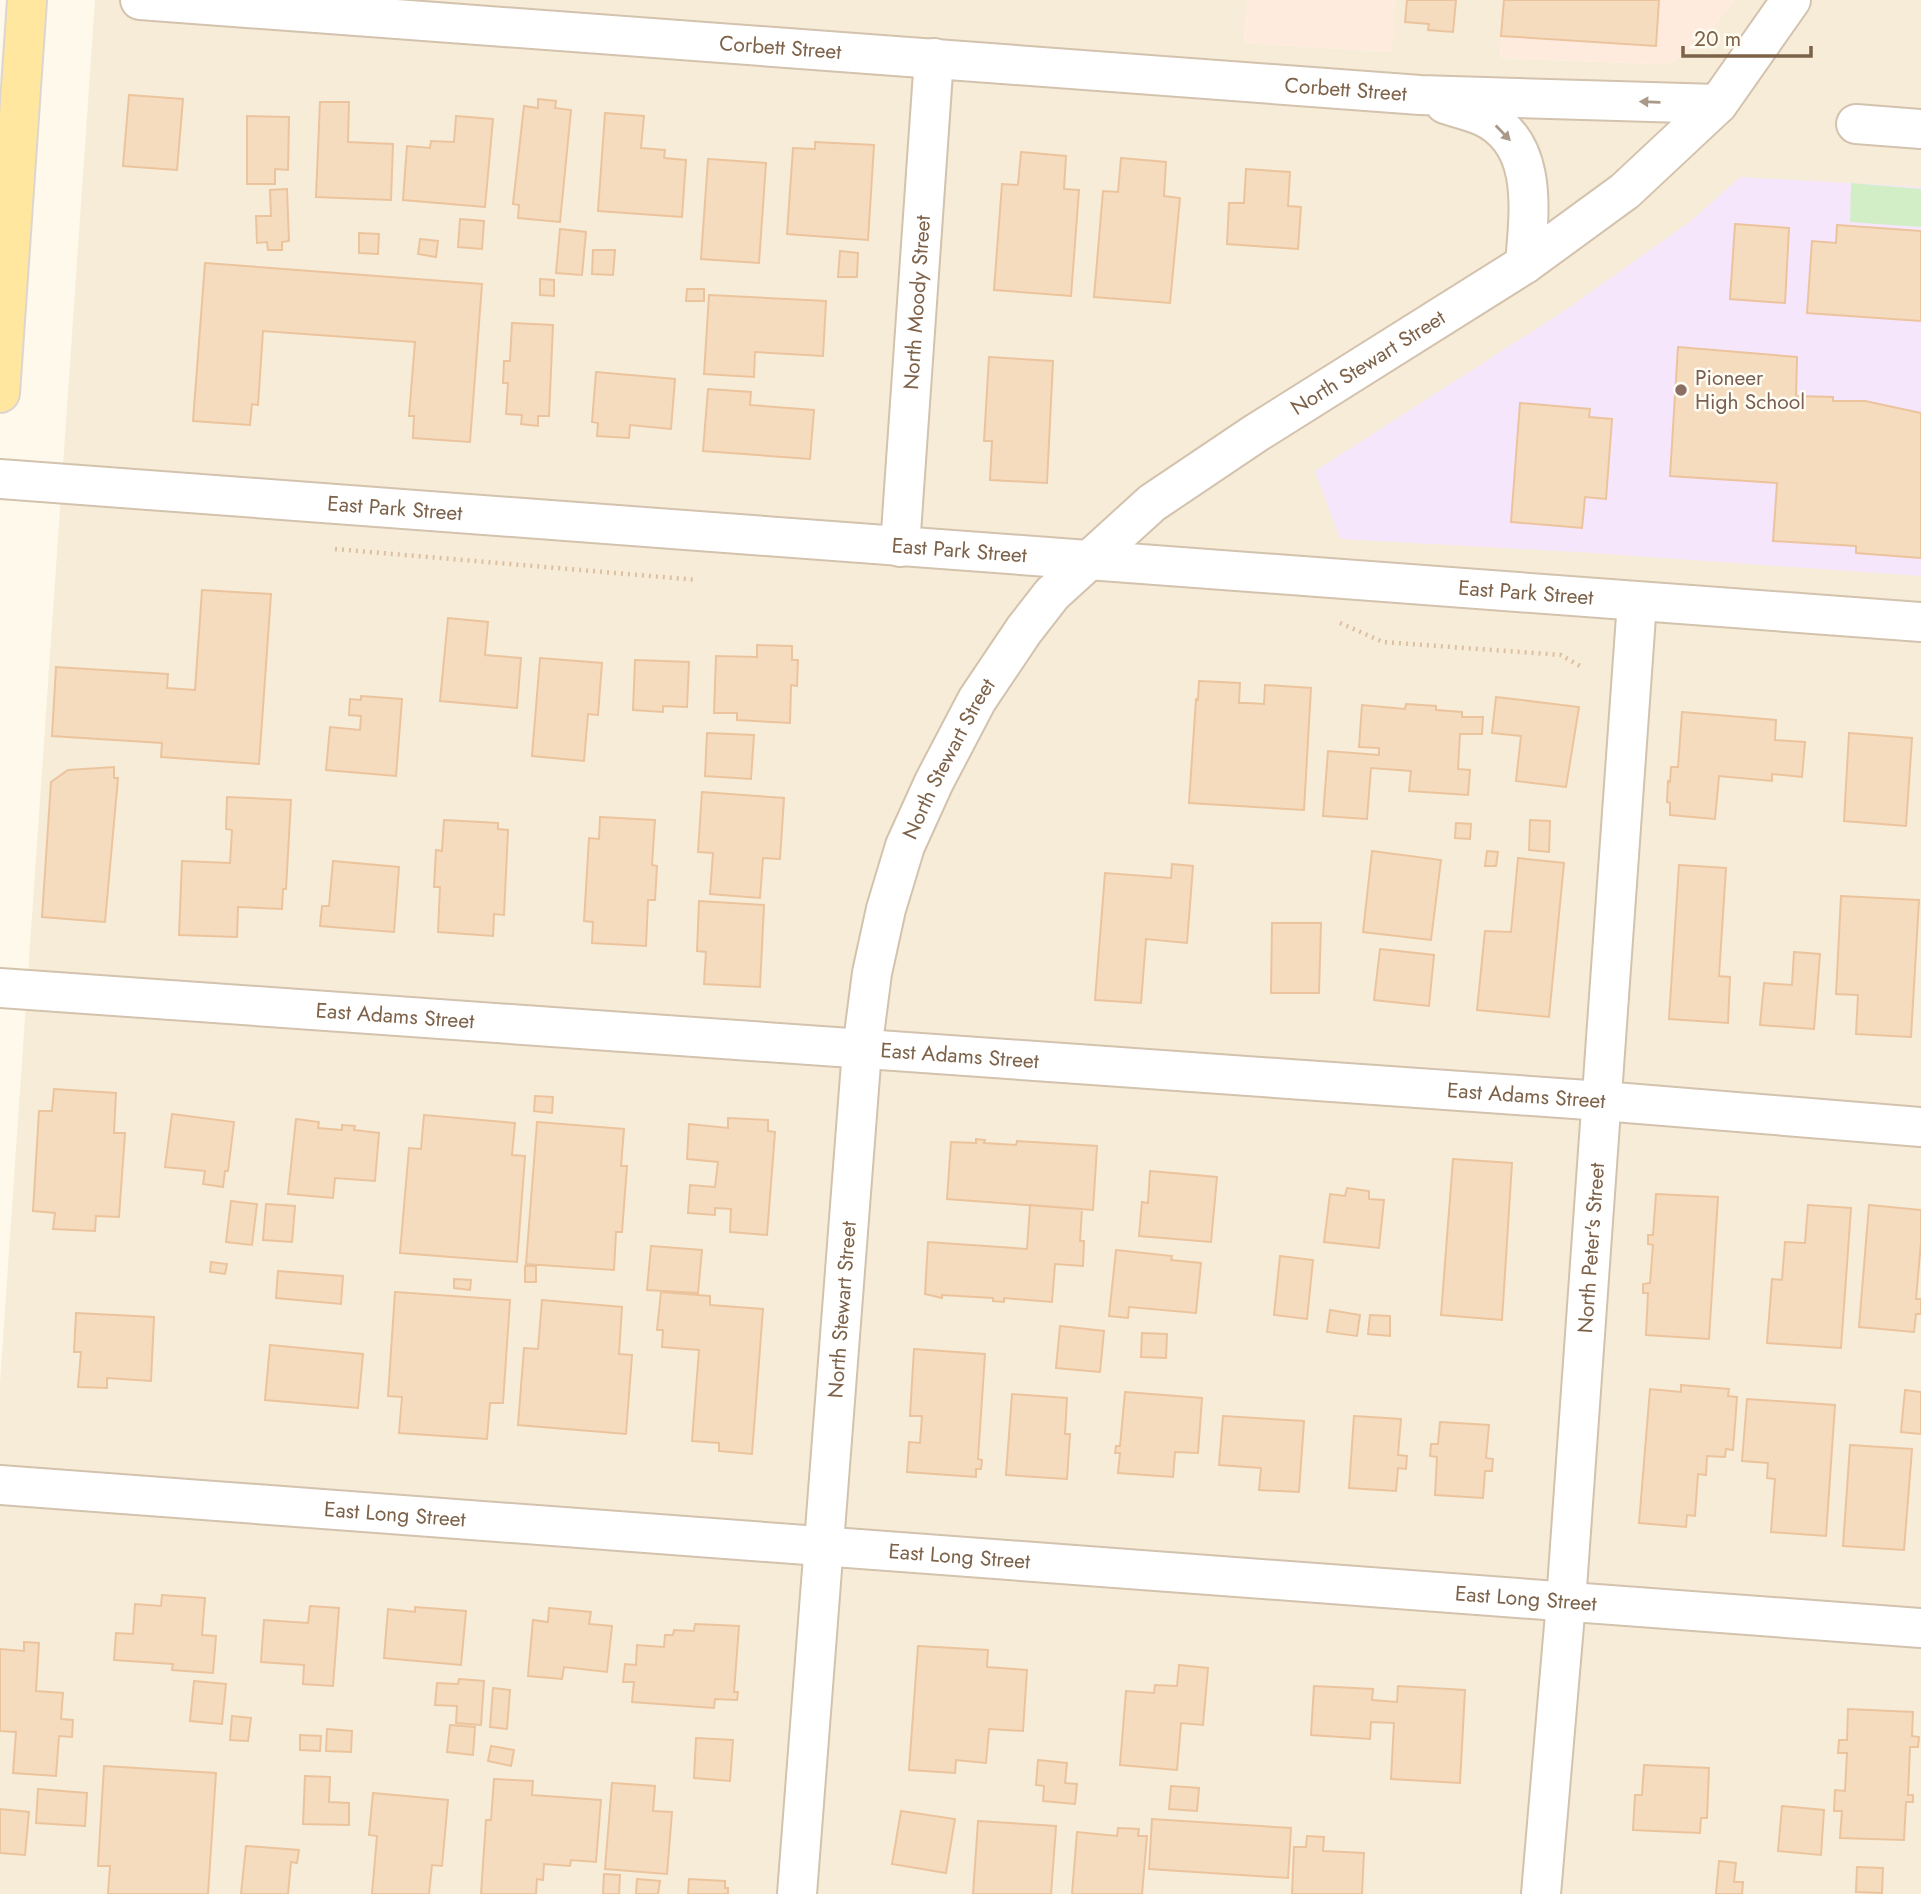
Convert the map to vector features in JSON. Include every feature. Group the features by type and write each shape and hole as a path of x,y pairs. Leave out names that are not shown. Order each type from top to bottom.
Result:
{"main road":[{"path":"0,393 27,0"}],"street":[{"name":"Corbett Street","path":"140,0 1420,95 1718,104"},
{"name":"North Stewart Street","path":"797,1894 862,1050 872,973 886,909 905,846 934,782 977,700 1052,594 1152,502 1256,433 1525,264 1625,191 1718,104 1791,0"},
{"name":"North Moody Street","path":"900,547 934,58"},
{"name":"Corbett Street","path":"1420,95 1484,117 1503,130 1515,147 1529,185 1530,210 1525,264"},
{"path":"1856,124 1921,129"},
{"name":"East Park Street","path":"0,479 1921,622"},
{"name":"North Peter's Street","path":"1541,1894 1566,1602 1637,601"},
{"name":"East Adams Street","path":"0,988 1921,1126"},
{"name":"East Long Street","path":"0,1485 1921,1628"}],"path":[{"path":"331,548 696,580"},
{"path":"1340,623 1383,642 1561,655 1582,667"}],"shaded area":[{"path":"95,0 1247,0 1244,43 1391,52 1395,0 1504,0 1500,58 1652,64 1672,62 1704,39 1734,0 1921,0 1921,1894 0,1894 0,1382"},
{"path":"1247,0 1395,0 1392,52 1244,43"},
{"path":"1504,0 1734,0 1704,39 1688,53 1672,62 1652,64 1500,58"},
{"name":"Pioneer High School","path":"1740,177 1921,187 1921,576 1340,539 1315,471 1567,309 1692,220"}],"green space":[{"path":"1851,183 1921,189 1921,227 1850,222"}],"building":[{"path":"1407,0 1456,0 1453,32 1428,30 1429,24 1405,22"},
{"path":"1504,0 1659,0 1656,46 1501,36"},
{"path":"129,95 183,99 177,170 123,166"},
{"path":"538,99 556,101 555,108 571,110 560,222 518,218 519,205 513,204 524,106 538,108"},
{"path":"320,102 349,102 348,142 393,144 391,200 316,197"},
{"path":"605,113 644,116 641,148 665,150 664,158 686,160 682,217 598,211"},
{"path":"247,116 289,117 288,170 275,169 275,184 247,184"},
{"path":"456,116 493,119 485,207 403,200 407,146 430,148 431,141 454,142"},
{"path":"815,142 874,145 868,240 787,234 793,148 815,149"},
{"path":"1021,152 1066,156 1064,189 1079,190 1071,296 994,290 1002,184 1018,185"},
{"path":"1121,158 1166,162 1164,196 1180,198 1170,303 1094,297 1103,191 1118,192"},
{"path":"708,159 766,163 759,263 701,259"},
{"path":"1246,169 1290,172 1288,206 1301,207 1298,249 1227,244 1229,203 1244,203"},
{"path":"287,189 289,241 282,242 282,250 268,250 267,242 257,243 256,216 271,216 270,190"},
{"path":"460,219 484,221 482,249 458,247"},
{"path":"1735,224 1789,228 1785,303 1730,299"},
{"path":"1837,225 1921,231 1921,321 1807,313 1812,241 1836,243"},
{"path":"560,229 586,232 582,275 556,273"},
{"path":"359,233 379,234 378,254 359,253"},
{"path":"420,239 438,241 436,257 418,254"},
{"path":"593,250 615,250 613,275 592,274"},
{"path":"840,251 858,253 857,277 838,277"},
{"path":"205,263 482,284 470,442 413,438 414,416 409,416 415,342 263,331 258,405 252,404 250,425 193,421"},
{"path":"540,279 554,280 554,296 540,295"},
{"path":"687,289 704,289 704,301 686,301"},
{"path":"709,295 826,301 823,356 755,352 754,377 704,374"},
{"path":"512,323 553,325 549,416 538,416 538,426 521,424 522,415 506,414 508,383 503,383 504,361 510,361"},
{"path":"1678,347 1797,357 1796,396 1833,397 1833,401 1865,401 1921,413 1921,558 1856,553 1856,546 1773,541 1777,483 1670,476"},
{"path":"989,357 1053,361 1047,483 990,480 992,441 984,441"},
{"path":"596,372 675,379 671,429 630,425 629,438 597,436 598,423 592,422"},
{"path":"708,389 751,392 750,405 814,410 810,459 703,451"},
{"path":"1520,403 1590,409 1589,417 1612,419 1606,499 1585,497 1582,528 1511,522"},
{"path":"202,590 271,594 259,764 161,757 162,743 52,736 56,667 168,674 167,688 195,690"},
{"path":"448,618 488,622 485,655 521,658 517,708 440,701"},
{"path":"757,645 792,646 792,660 798,660 797,686 791,685 790,723 737,720 737,713 714,713 716,656 757,657"},
{"path":"540,658 602,663 598,715 588,714 584,761 532,756"},
{"path":"635,660 689,662 687,707 663,706 663,712 633,710"},
{"path":"1199,681 1240,683 1239,703 1264,704 1265,685 1311,688 1304,810 1189,803"},
{"path":"361,696 402,699 396,776 326,770 330,727 360,730 361,716 349,715 350,699 361,700"},
{"path":"1496,697 1579,707 1566,787 1516,781 1521,736 1492,733"},
{"path":"1406,704 1436,706 1436,710 1462,712 1462,717 1483,717 1482,734 1460,734 1458,769 1470,770 1468,795 1409,791 1411,771 1371,768 1367,819 1323,816 1328,751 1379,755 1379,748 1359,747 1362,705 1405,709"},
{"path":"1682,712 1776,720 1775,740 1805,742 1802,777 1772,774 1772,781 1719,776 1715,819 1670,815 1670,803 1667,802 1668,781 1670,782 1671,767 1678,767"},
{"path":"707,733 754,735 751,779 705,776"},
{"path":"1849,733 1912,738 1906,826 1844,821"},
{"path":"114,767 114,778 118,778 105,922 42,917 51,782 68,770"},
{"path":"702,792 784,798 780,859 763,858 760,898 710,894 713,853 698,852"},
{"path":"227,797 291,800 286,889 283,889 282,909 238,907 237,937 179,935 182,861 230,863 232,830 226,829"},
{"path":"600,817 655,820 652,865 657,866 655,900 648,900 646,946 592,943 593,922 584,921 589,838 599,839"},
{"path":"444,820 498,823 498,829 508,830 504,915 494,914 493,936 438,932 440,887 434,887 436,850 442,851"},
{"path":"1530,820 1550,821 1549,852 1529,850"},
{"path":"1456,823 1471,824 1470,839 1455,838"},
{"path":"1372,851 1441,860 1431,940 1363,932"},
{"path":"1487,851 1498,852 1496,866 1485,866"},
{"path":"1518,858 1564,863 1549,1017 1477,1010 1485,931 1511,932"},
{"path":"333,861 399,867 394,932 320,926 322,906 329,906"},
{"path":"1172,864 1193,866 1187,943 1146,939 1141,1003 1095,1000 1105,873 1171,878"},
{"path":"1679,865 1726,868 1719,976 1730,977 1728,1023 1669,1019"},
{"path":"1841,896 1919,900 1911,1037 1856,1034 1858,995 1836,994"},
{"path":"699,901 764,905 760,987 704,984 706,952 697,951"},
{"path":"1272,923 1321,923 1319,993 1271,993"},
{"path":"1380,949 1434,955 1429,1006 1374,1000"},
{"path":"1794,952 1820,954 1814,1029 1760,1025 1764,983 1792,985"},
{"path":"54,1089 116,1093 114,1133 125,1133 119,1217 96,1216 95,1231 53,1229 55,1213 33,1211 39,1111 52,1111"},
{"path":"535,1096 553,1097 552,1113 534,1111"},
{"path":"172,1114 234,1122 228,1171 225,1171 223,1187 203,1184 205,1171 165,1167"},
{"path":"424,1115 515,1123 512,1155 525,1156 517,1262 400,1253 409,1148 421,1149"},
{"path":"728,1118 768,1120 768,1131 775,1132 767,1235 730,1232 731,1209 715,1208 715,1215 688,1213 690,1185 715,1187 718,1162 687,1159 689,1124 728,1128"},
{"path":"296,1119 319,1122 318,1128 342,1130 342,1125 355,1126 354,1130 379,1133 375,1181 335,1178 333,1198 288,1194"},
{"path":"537,1122 624,1129 621,1166 627,1166 622,1232 616,1232 614,1270 526,1264"},
{"path":"976,1139 985,1140 984,1143 1016,1145 1017,1141 1097,1146 1093,1210 947,1199 951,1142 976,1143"},
{"path":"1453,1159 1512,1163 1502,1320 1441,1315"},
{"path":"1150,1171 1217,1177 1211,1242 1139,1236 1142,1202 1148,1203"},
{"path":"1347,1188 1369,1191 1369,1199 1384,1200 1379,1248 1324,1242 1330,1194 1345,1196"},
{"path":"1656,1194 1718,1197 1709,1339 1646,1335 1648,1293 1643,1293 1643,1284 1650,1283 1653,1245 1648,1244 1648,1235 1653,1235"},
{"path":"231,1201 257,1204 252,1245 226,1242"},
{"path":"266,1204 295,1206 292,1242 263,1240"},
{"path":"1030,1205 1082,1209 1080,1241 1084,1241 1083,1266 1055,1264 1052,1302 1004,1298 1004,1302 993,1301 993,1298 942,1295 942,1298 925,1294 928,1242 1027,1249"},
{"path":"1808,1205 1851,1208 1841,1348 1767,1343 1772,1279 1782,1280 1785,1242 1805,1243"},
{"path":"1869,1205 1921,1210 1916,1299 1921,1299 1921,1314 1916,1314 1914,1332 1859,1327"},
{"path":"651,1246 702,1250 698,1293 647,1290"},
{"path":"1116,1250 1172,1256 1171,1260 1201,1263 1196,1313 1129,1307 1128,1318 1109,1316"},
{"path":"1280,1256 1313,1260 1307,1319 1274,1315"},
{"path":"211,1262 227,1264 225,1274 210,1272"},
{"path":"525,1266 536,1266 536,1282 525,1282"},
{"path":"278,1271 343,1276 341,1304 276,1298"},
{"path":"454,1279 471,1280 470,1290 454,1288"},
{"path":"395,1292 510,1300 503,1403 490,1403 487,1439 399,1433 402,1397 388,1396"},
{"path":"661,1292 710,1296 710,1305 763,1309 752,1454 719,1451 719,1443 692,1441 699,1350 662,1347 663,1330 657,1330"},
{"path":"542,1300 622,1307 619,1354 632,1355 626,1434 518,1425 524,1348 538,1349"},
{"path":"1330,1310 1360,1315 1357,1336 1327,1332"},
{"path":"76,1313 154,1317 151,1381 107,1378 107,1388 78,1387 81,1352 74,1352"},
{"path":"1370,1315 1390,1316 1390,1336 1368,1334"},
{"path":"1060,1326 1104,1331 1100,1372 1056,1368"},
{"path":"1142,1333 1167,1334 1166,1358 1141,1357"},
{"path":"270,1345 363,1354 358,1408 265,1400"},
{"path":"914,1349 985,1354 978,1459 982,1460 981,1469 976,1469 976,1477 907,1472 909,1442 920,1443 922,1416 910,1416"},
{"path":"1681,1385 1729,1389 1728,1396 1737,1397 1733,1450 1726,1449 1725,1457 1707,1456 1706,1475 1698,1474 1695,1516 1687,1515 1686,1527 1639,1523 1650,1389 1681,1392"},
{"path":"1905,1390 1921,1392 1921,1434 1901,1432"},
{"path":"1125,1392 1202,1398 1198,1453 1175,1452 1173,1477 1118,1473 1120,1453 1115,1453 1116,1446 1120,1446"},
{"path":"1012,1394 1067,1398 1065,1434 1070,1434 1067,1479 1006,1475"},
{"path":"1747,1399 1835,1405 1826,1536 1771,1532 1775,1479 1767,1478 1768,1463 1742,1461"},
{"path":"1223,1416 1304,1421 1299,1492 1259,1490 1261,1468 1219,1465"},
{"path":"1354,1416 1401,1419 1398,1455 1407,1456 1406,1469 1398,1468 1396,1491 1349,1488"},
{"path":"1440,1422 1489,1425 1486,1458 1493,1459 1492,1471 1485,1471 1483,1498 1435,1495 1437,1457 1430,1456 1431,1444 1438,1444"},
{"path":"1850,1445 1912,1449 1904,1550 1843,1546"},
{"path":"162,1595 205,1598 202,1635 216,1636 213,1673 172,1670 173,1664 114,1660 116,1633 133,1634 135,1604 161,1606"},
{"path":"310,1606 339,1608 333,1686 303,1684 304,1665 261,1662 264,1620 308,1623"},
{"path":"415,1607 466,1611 461,1665 384,1658 388,1609 415,1612"},
{"path":"549,1608 591,1612 589,1624 612,1626 607,1672 564,1667 562,1679 528,1676 533,1620 548,1622"},
{"path":"695,1624 739,1626 734,1692 738,1692 737,1700 715,1699 714,1708 632,1702 634,1682 623,1682 625,1664 636,1665 637,1645 664,1647 665,1635 673,1635 674,1630 694,1631"},
{"path":"24,1642 39,1643 36,1691 63,1693 61,1719 73,1720 72,1737 59,1736 56,1776 13,1773 16,1732 0,1731 0,1649 24,1651"},
{"path":"918,1646 988,1650 987,1667 1027,1670 1023,1731 989,1729 986,1763 956,1760 955,1773 909,1770"},
{"path":"1179,1665 1208,1668 1203,1725 1181,1723 1177,1770 1120,1765 1126,1691 1154,1693 1155,1685 1177,1686"},
{"path":"459,1679 484,1681 481,1725 456,1723 457,1706 435,1705 437,1683 458,1684"},
{"path":"194,1681 226,1684 222,1724 190,1721"},
{"path":"1314,1686 1373,1689 1372,1700 1397,1702 1398,1686 1465,1690 1460,1783 1391,1779 1394,1723 1371,1722 1370,1739 1311,1735"},
{"path":"493,1688 510,1690 507,1729 490,1727"},
{"path":"1848,1709 1913,1712 1912,1736 1919,1737 1918,1747 1910,1747 1908,1795 1913,1795 1913,1802 1906,1802 1904,1840 1840,1838 1842,1811 1834,1811 1835,1790 1845,1791 1847,1753 1838,1753 1839,1740 1847,1740"},
{"path":"232,1716 251,1718 248,1741 230,1740"},
{"path":"450,1725 475,1727 473,1755 447,1752"},
{"path":"327,1729 352,1731 351,1752 326,1751"},
{"path":"300,1735 321,1736 320,1751 300,1750"},
{"path":"696,1738 733,1740 730,1781 694,1778"},
{"path":"491,1746 514,1750 511,1766 488,1761"},
{"path":"1038,1760 1067,1763 1065,1783 1077,1784 1075,1804 1043,1801 1044,1786 1036,1785"},
{"path":"1644,1765 1709,1768 1707,1818 1701,1818 1700,1833 1633,1830 1635,1795 1642,1795"},
{"path":"104,1766 216,1773 208,1894 108,1894 110,1866 98,1866"},
{"path":"305,1776 330,1777 329,1802 349,1803 349,1825 303,1824"},
{"path":"494,1779 533,1781 532,1795 601,1800 596,1862 571,1860 570,1866 544,1864 543,1880 537,1879 536,1894 481,1894 486,1820 491,1820"},
{"path":"612,1783 655,1786 653,1811 672,1812 667,1874 605,1869"},
{"path":"1171,1786 1199,1788 1197,1811 1169,1809"},
{"path":"38,1789 87,1793 85,1826 36,1823"},
{"path":"373,1793 448,1800 442,1866 432,1865 429,1894 372,1894 377,1836 369,1835"},
{"path":"1782,1806 1824,1810 1821,1855 1778,1851"},
{"path":"0,1809 29,1812 25,1855 0,1853"},
{"path":"901,1811 955,1819 946,1873 892,1864"},
{"path":"1152,1819 1291,1828 1288,1878 1149,1869"},
{"path":"978,1821 1056,1826 1051,1894 973,1894"},
{"path":"1118,1828 1139,1829 1138,1836 1147,1836 1142,1894 1072,1894 1077,1832 1117,1836"},
{"path":"1307,1836 1324,1837 1323,1851 1364,1853 1362,1894 1292,1894 1294,1847 1306,1847"},
{"path":"246,1846 299,1850 297,1863 291,1862 288,1894 241,1894"},
{"path":"1719,1861 1736,1863 1734,1882 1743,1882 1742,1894 1716,1894"},
{"path":"1857,1867 1883,1868 1882,1893 1856,1892"},
{"path":"604,1874 620,1875 619,1894 603,1894"},
{"path":"637,1879 660,1881 658,1894 636,1894"},
{"path":"689,1879 725,1881 728,1894 688,1894"}],"place":[{"name":"Pioneer High School","path":"1681,390"}]}
